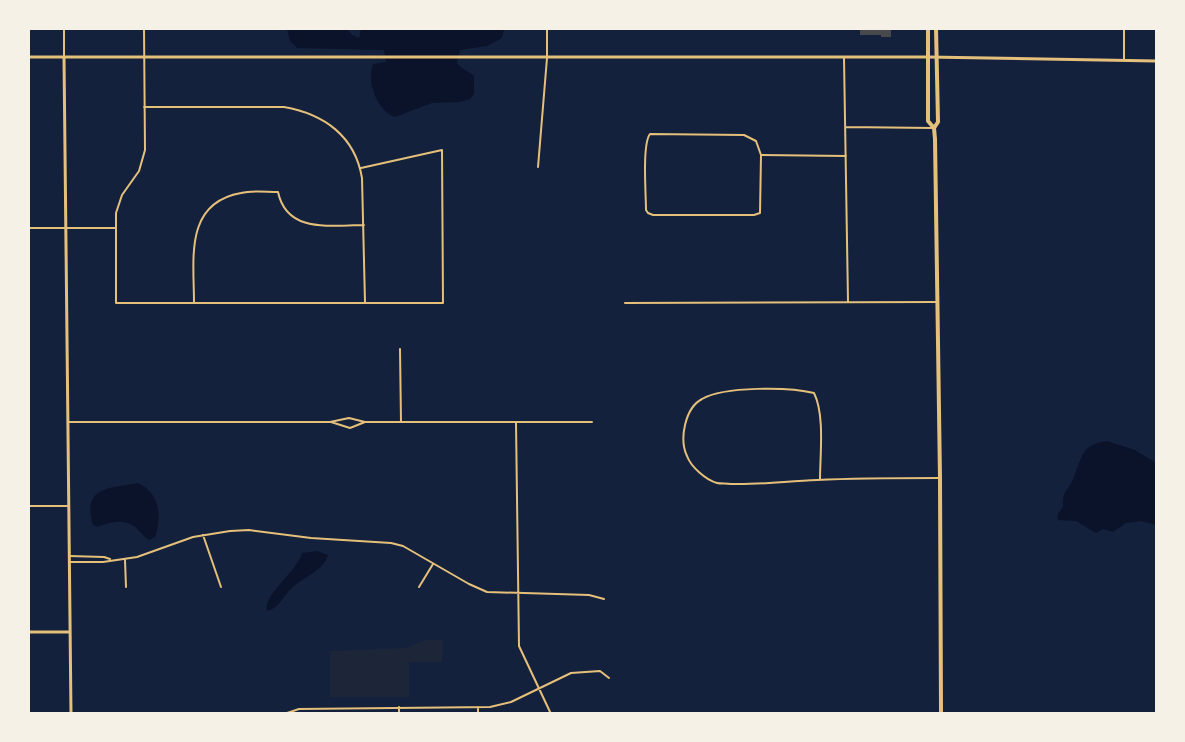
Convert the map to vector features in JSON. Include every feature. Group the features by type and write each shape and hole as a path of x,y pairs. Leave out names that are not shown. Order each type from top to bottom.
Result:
{"highway":[{"path":"928,28 928,121 934,128"},
{"path":"936,28 938,122 934,128 940,478 940,714"}],"street":[{"path":"64,28 71,714"},
{"path":"144,28 145,150 143,162 118,203 115,228 116,303 443,303 442,150 361,168"},
{"path":"538,167 547,58 547,28"},
{"path":"1124,28 1124,60"},
{"path":"28,57 937,57 1156,61"},
{"path":"844,57 848,301"},
{"path":"144,107 284,107 302,110 339,131 351,146 361,168 364,189 365,303"},
{"path":"846,127 934,128"},
{"path":"650,134 744,135 756,141 761,155 761,210 759,213 653,215 646,210 646,148 647,137 650,134"},
{"path":"761,155 846,156"},
{"path":"194,303 194,242 197,228 208,210 222,198 244,192 278,192 288,214 308,225 364,225"},
{"path":"28,228 115,228"},
{"path":"625,303 937,302"},
{"path":"400,349 401,422"},
{"path":"819,480 820,414 819,402 814,393 799,389 738,390 715,393 700,399 688,416 684,437 687,456 700,473 717,483 940,478"},
{"path":"69,422 330,422 348,417 365,422 592,422"},
{"path":"330,422 350,428 365,422"},
{"path":"516,423 519,646 551,714"},
{"path":"28,506 69,506"},
{"path":"69,562 104,562 137,557 182,540 203,535 249,530 403,546 487,592 589,595 604,599"},
{"path":"203,535 221,587"},
{"path":"69,556 104,557 110,560"},
{"path":"125,559 126,587"},
{"path":"419,587 433,563"},
{"path":"28,632 70,632"},
{"path":"284,714 299,709 501,705 562,676 600,671 609,678"},
{"path":"399,707 399,714"},
{"path":"477,707 477,714"}],"shaded area":[{"path":"287,29 347,29 359,38 361,29 504,29 502,38 487,46 460,50 457,63 474,76 474,94 470,99 460,102 432,103 395,117 383,109 372,87 373,64 386,62 384,50 297,48 290,41"},
{"path":"1107,441 1135,450 1156,463 1156,525 1141,521 1126,523 1113,532 1103,529 1096,533 1076,521 1058,520 1057,515 1063,507 1064,494 1072,482 1084,452 1092,445"},
{"path":"138,483 145,487 155,499 158,522 155,537 148,539 135,527 125,522 114,522 98,527 93,525 90,512 95,496 109,488"},
{"path":"317,551 328,555 323,565 294,586 275,607 267,611 270,597 294,568 302,553"},
{"path":"424,640 443,640 442,662 409,662 409,697 330,697 330,651 407,648"}],"building":[{"path":"860,28 891,28 891,37 860,35"}]}
